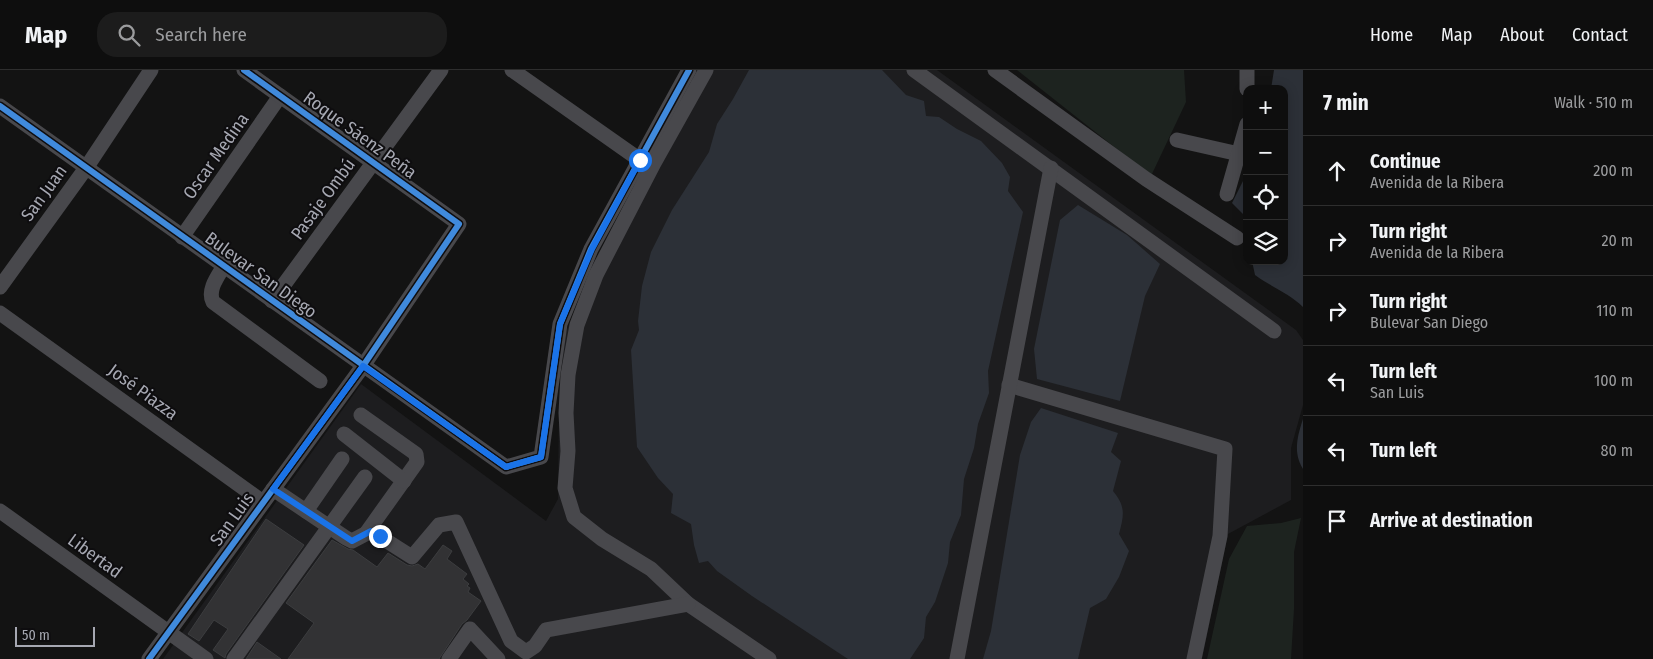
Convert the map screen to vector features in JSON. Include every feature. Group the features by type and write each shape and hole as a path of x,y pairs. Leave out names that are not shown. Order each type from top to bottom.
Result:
{"street":[{"name":"San Juan","path":"0,287 86,168 151,70"},
{"name":"Roque Sáenz Peña","path":"244,70 459,224"},
{"name":"Pasaje Ombú","path":"272,301 440,70"},
{"path":"512,70 640,160 690,70"},
{"path":"706,70 654,163 596,275 577,325 568,375 566,413 568,451 565,488 574,516 602,539 650,569 688,604 769,659"},
{"path":"914,70 1274,331"},
{"path":"995,70 1146,179 1237,238"},
{"path":"1247,70 1247,85"},
{"name":"Oscar Medina","path":"182,237 280,96"},
{"name":"Bulevar San Diego","path":"0,106 506,467 541,457 560,324 592,249 640,160"},
{"path":"1227,194 1245,130"},
{"path":"1177,140 1239,154"},
{"path":"957,659 1051,168"},
{"name":"San Luis","path":"149,659 363,366 459,224"},
{"path":"224,266 213,287 211,298 213,302 320,380"},
{"name":"José Piazza","path":"0,313 264,502"},
{"path":"1009,385 1224,449 1220,536 1194,659"},
{"path":"273,489 352,541 368,532 417,462 416,454 361,415"},
{"path":"344,434 404,481"},
{"path":"306,511 342,459"},
{"path":"234,659 365,477"},
{"name":"Libertad","path":"0,511 206,659"},
{"path":"368,532 371,531 412,557 439,525 456,522 511,641 526,652 535,646 546,630 688,604"},
{"path":"449,659 470,629 498,659"}],"shaded area":[{"path":"699,70 937,70 1296,330 1303,340 1303,405 1291,448 1291,500 1228,534 1202,659 163,659 361,384 546,521 558,499 559,407 564,337 594,262"},
{"path":"749,70 882,70 906,95 924,101 926,116 939,117 981,141 1002,163 1010,177 1008,191 1023,212 988,371 989,393 978,424 974,448 964,479 961,515 950,542 948,563 935,602 926,617 924,638 910,659 848,659 752,596 717,571 708,561 699,563 691,524 671,513 673,494 658,478 637,447 631,350 639,330 638,321 642,286 651,252 672,210 709,152 717,124"},
{"path":"1017,70 1184,70 1186,102 1151,176"},
{"path":"1274,70 1303,70 1303,307 1255,275 1253,265 1288,265 1288,85 1272,85"},
{"path":"1243,181 1243,214 1232,203"},
{"path":"1078,205 1127,235 1160,264 1145,296 1120,401 1037,379 1034,349 1060,220"},
{"path":"1041,408 1118,433 1111,452 1121,461 1113,491 1123,511 1119,534 1129,551 1119,577 1106,599 1090,608 1078,659 983,659 991,631 1020,455 1031,422"},
{"path":"1303,419 1303,469 1298,457 1297,445"},
{"path":"1301,518 1294,552 1294,609 1291,659 1207,659 1229,559 1247,526 1281,523"}],"building":[{"path":"266,519 304,545 225,658 213,650 228,629 214,620 199,641 188,634"},
{"path":"332,540 353,550 377,567 388,553 407,565 418,564 425,569 443,545 452,551 447,559 467,574 463,579 469,584 467,586 470,588 468,592 481,601 462,624 439,659 288,659 314,623 286,603"},
{"path":"257,642 281,659 246,659"}],"cycle path":[{"path":"149,659 363,366 459,224 244,70"},
{"path":"0,106 506,467 541,457 560,324 591,249 689,70"}],"route":[{"path":"380,536 371,531 352,541 273,489 363,366 506,467 541,457 560,324 592,249 640,160"}]}
